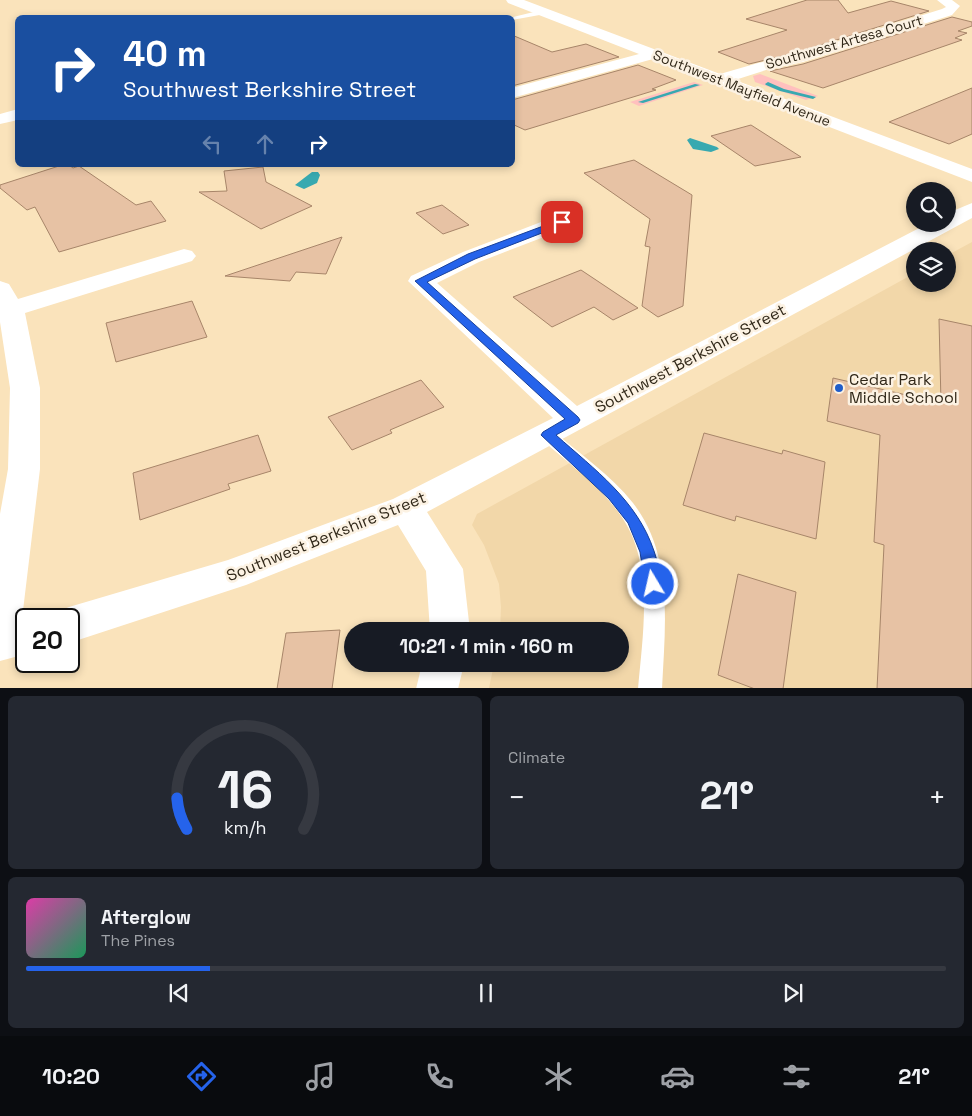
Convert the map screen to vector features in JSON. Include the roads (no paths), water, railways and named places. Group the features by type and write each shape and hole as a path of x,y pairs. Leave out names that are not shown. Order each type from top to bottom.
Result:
{"street":[{"name":"Southwest Mayfield Avenue","path":"512,0 972,176"},
{"name":"Southwest Artesa Court","path":"720,79 807,56 947,12 954,6 943,0"},
{"path":"515,92 654,54"},
{"path":"0,119 15,115"},
{"path":"956,218 972,209"},
{"path":"561,427 420,281 472,256 562,222"},
{"name":"Southwest Berkshire Street","path":"80,621 233,574 405,508 929,232"},
{"path":"0,636 24,469 25,388 6,299 184,256"},
{"path":"405,508 444,569 449,622"},
{"path":"0,643 15,639"},
{"path":"437,688 441,672"}],"lane":[{"path":"515,17 542,12"},
{"path":"561,427 634,520 647,552 653,584 654,629 650,688"}],"water":[{"path":"690,138 719,149 711,152 693,149 687,140"},
{"path":"312,172 318,172 320,175 317,183 304,189 295,185"}],"waterway":[{"path":"768,84 782,90 813,97"},
{"path":"641,102 697,85"}],"place":[{"name":"Cedar Park Middle School","path":"839,388"}]}
